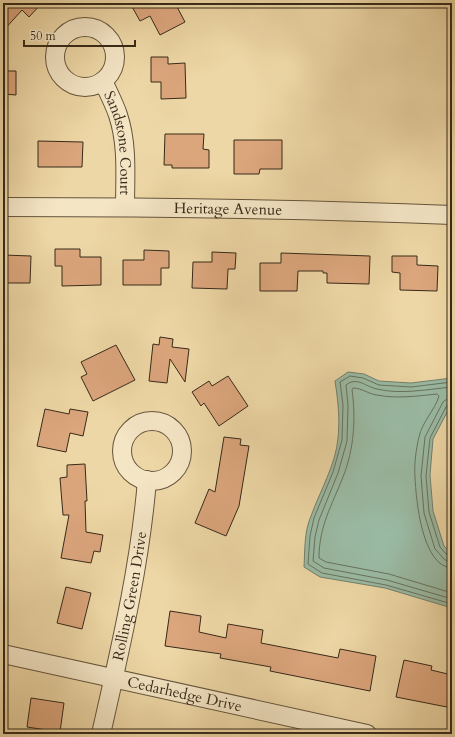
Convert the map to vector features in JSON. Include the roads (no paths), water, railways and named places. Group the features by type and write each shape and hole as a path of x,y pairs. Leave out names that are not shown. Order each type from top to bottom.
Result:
{"street":[{"name":"Sandstone Court","path":"103,81 118,115 122,132 125,155 125,207"},
{"name":"Heritage Avenue","path":"3,207 125,207 452,214"},
{"name":"Rolling Green Drive","path":"101,734 136,574 144,520 146,480"},
{"name":"Cedarhedge Drive","path":"3,654 367,734"}],"water":[{"path":"348,372 364,374 379,381 411,383 452,378 452,403 433,439 430,475 433,511 444,546 452,554 452,608 385,588 320,577 304,567 307,528 331,468 337,448 339,417 335,381"}]}
